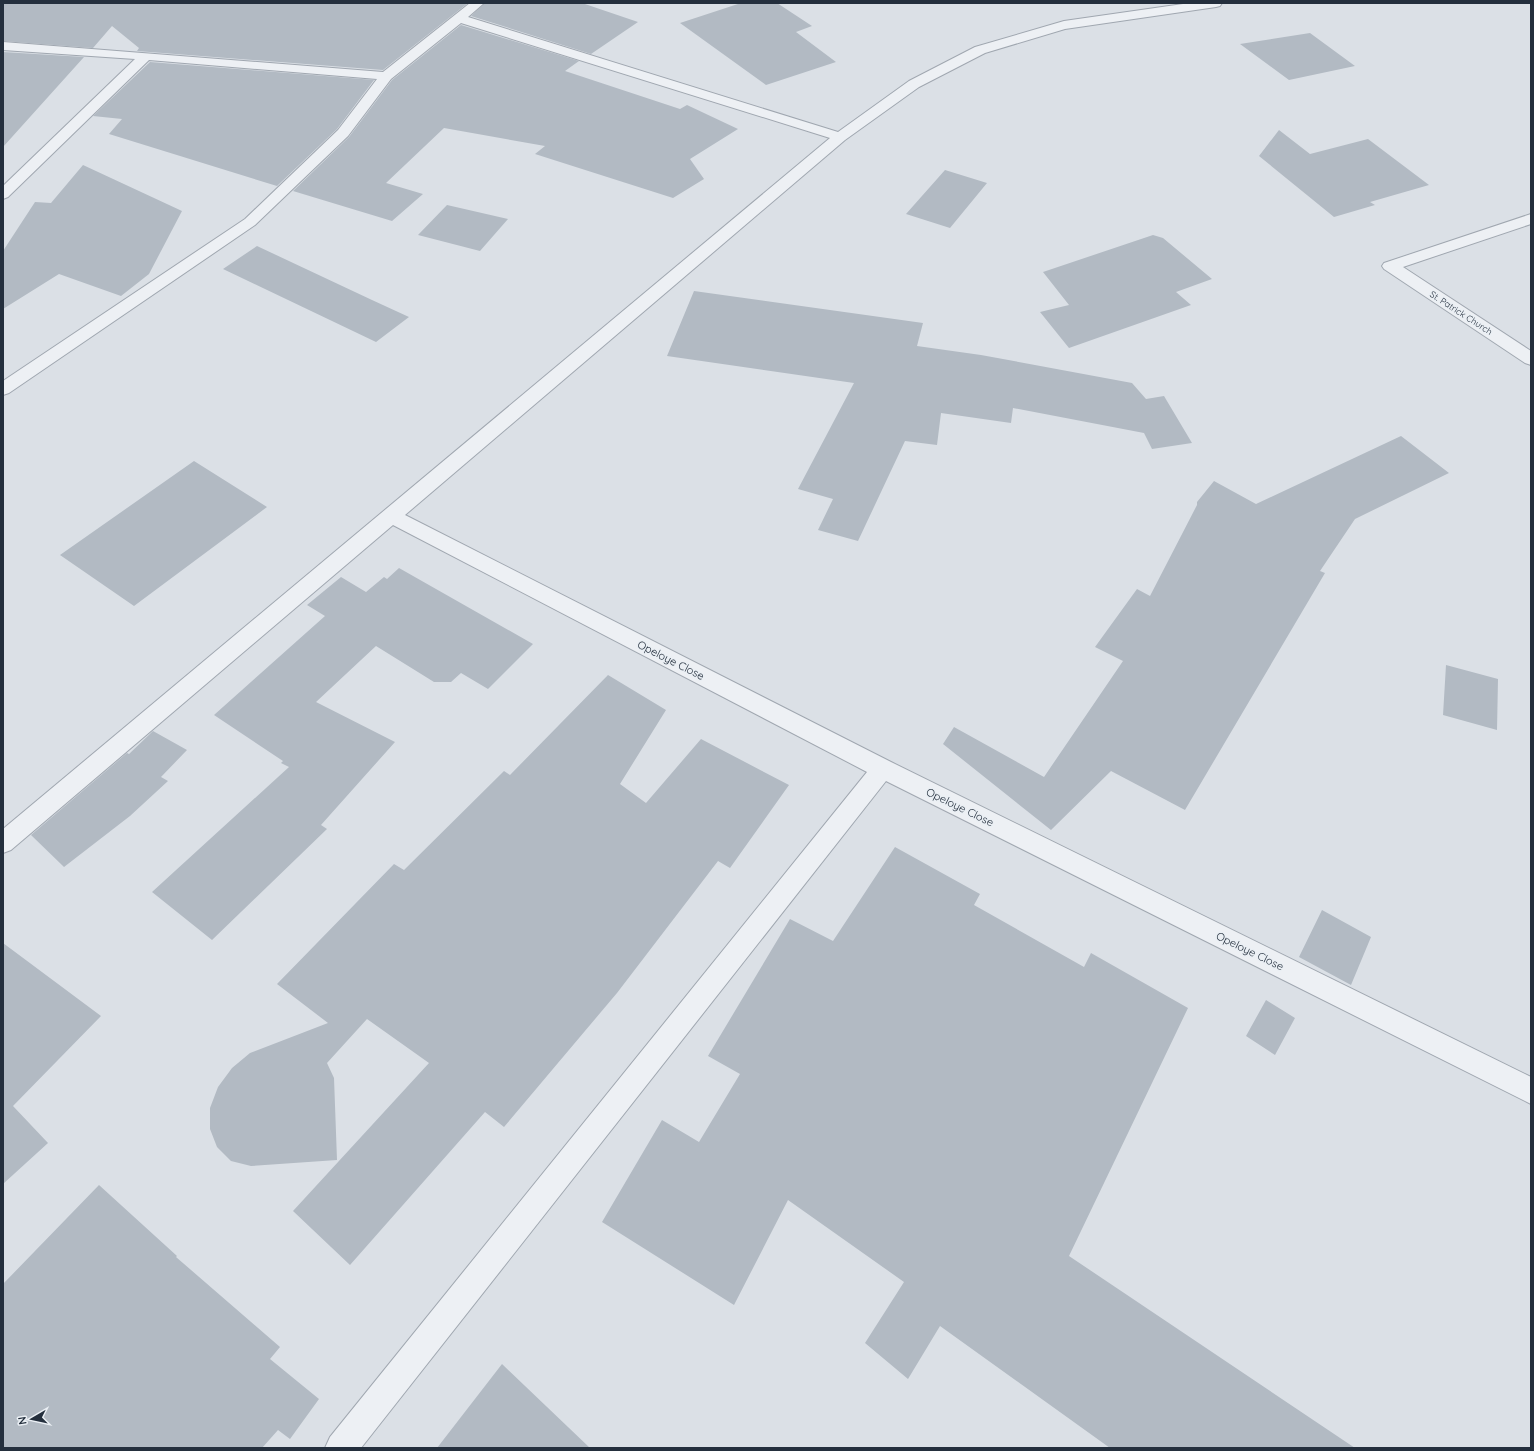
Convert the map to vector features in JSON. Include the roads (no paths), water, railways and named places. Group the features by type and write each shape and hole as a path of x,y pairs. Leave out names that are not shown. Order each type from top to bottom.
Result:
{"street":[{"path":"3,389 250,222 343,133 386,76 478,3"},
{"path":"3,843 840,137 914,84 980,50 1064,25 1216,3"},
{"path":"459,18 840,137"},
{"path":"3,46 386,76"},
{"path":"3,194 146,56"},
{"name":"St. Patrick Church","path":"1531,219 1390,266 1531,359"},
{"name":"Opeloye Close","path":"392,516 883,769 1531,1091"},
{"path":"341,1448 883,769"}]}
